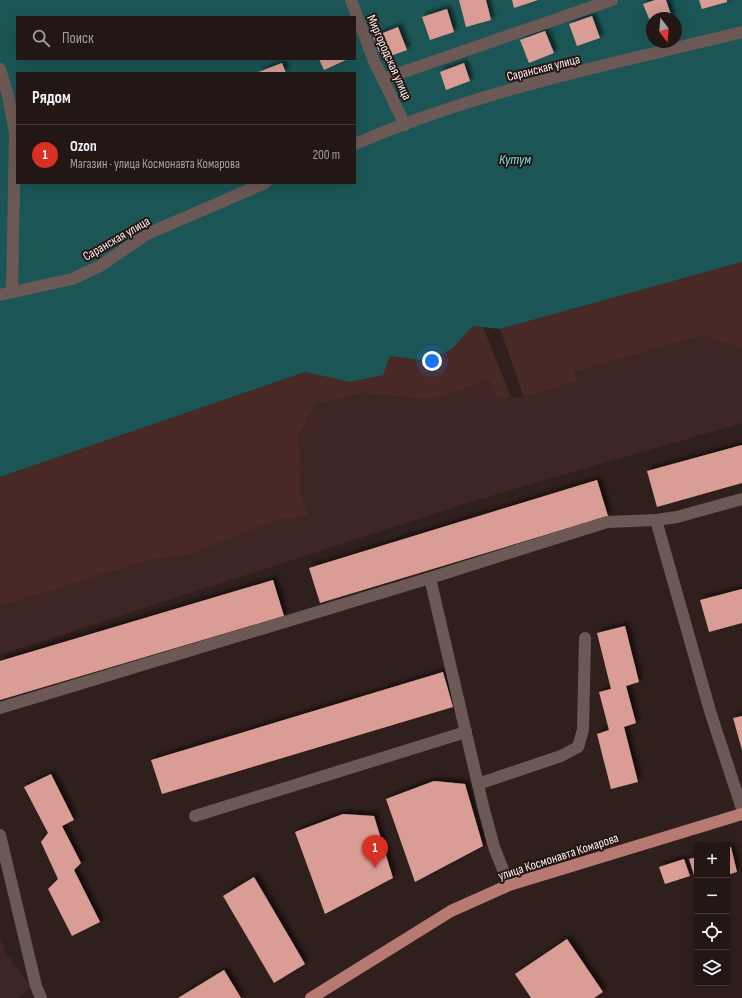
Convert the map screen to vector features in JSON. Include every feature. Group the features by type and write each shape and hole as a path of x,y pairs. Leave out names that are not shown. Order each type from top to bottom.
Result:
{"main road":[{"name":"улица Космонавта Комарова","path":"311,998 451,911 509,884 742,814"}],"street":[{"name":"Миргородская улица","path":"351,0 383,79 405,125"},
{"path":"383,79 612,0"},
{"name":"Саранская улица","path":"356,144 505,90 742,32"},
{"path":"0,69 8,96 16,133 6,293"},
{"name":"Саранская улица","path":"6,293 41,287 72,279 100,266 147,234 263,184"},
{"path":"0,708 430,578 607,522 656,520 677,517 742,499"},
{"path":"656,520 710,711 742,809"},
{"path":"430,578 494,847 509,884"},
{"path":"478,784 561,756 578,747 583,730 585,638"},
{"path":"195,816 466,732"},
{"path":"0,835 41,998"}],"shaded area":[{"path":"742,262 742,349 704,335 574,372 578,381 524,397 500,329"},
{"path":"473,326 483,327 511,397 498,400 489,380 434,400 362,393 316,404 299,435 301,465 300,494 310,516 276,520 195,553 150,560 0,606 0,477 305,372 350,382 390,356 428,361 452,349"},
{"path":"704,335 742,349 742,423 477,500 0,655 0,606 150,560 195,553 276,520 310,516 300,494 301,465 299,435 316,404 362,393 434,400 490,380 498,400 511,397 524,397 578,381 574,372"},
{"path":"0,935 5,952 32,988 16,998 0,998"}],"water":[{"name":"Кутум","path":"0,0 742,0 742,262 500,329 473,326 452,349 428,361 390,356 383,375 350,382 305,372 0,477"}],"building":[{"path":"459,0 486,0 491,20 466,27"},
{"path":"512,0 538,0 514,8"},
{"path":"655,0 666,0 670,12 646,12 643,4"},
{"path":"699,0 727,0 727,2 702,9"},
{"path":"447,9 454,32 430,40 422,17"},
{"path":"592,16 600,38 577,46 569,24"},
{"path":"398,27 407,50 382,59 373,37"},
{"path":"545,31 554,53 529,63 520,40"},
{"path":"319,60 346,60 324,70"},
{"path":"282,63 286,72 259,72"},
{"path":"464,63 470,81 446,90 440,72"},
{"path":"742,445 742,483 657,507 647,471"},
{"path":"597,480 608,516 320,603 309,568"},
{"path":"273,580 284,616 0,700 0,661"},
{"path":"742,589 742,623 709,632 700,600"},
{"path":"625,626 639,682 626,686 636,723 624,727 638,782 611,789 597,734 609,730 599,692 611,689 597,633"},
{"path":"443,672 453,707 162,794 151,760"},
{"path":"742,716 742,750 733,718"},
{"path":"51,774 74,820 62,826 81,863 74,870 100,922 72,936 48,889 58,879 41,842 48,833 24,787"},
{"path":"434,781 465,784 483,846 415,882 386,799"},
{"path":"343,814 374,816 393,878 325,914 295,832"},
{"path":"730,847 737,872 730,874"},
{"path":"694,858 694,875 689,859"},
{"path":"684,859 690,876 665,884 659,867"},
{"path":"254,877 305,964 274,983 223,896"},
{"path":"567,939 603,992 594,998 531,998 515,974"},
{"path":"224,970 241,998 178,998"}],"place":[{"name":"Ozon","path":"375,868"}]}
